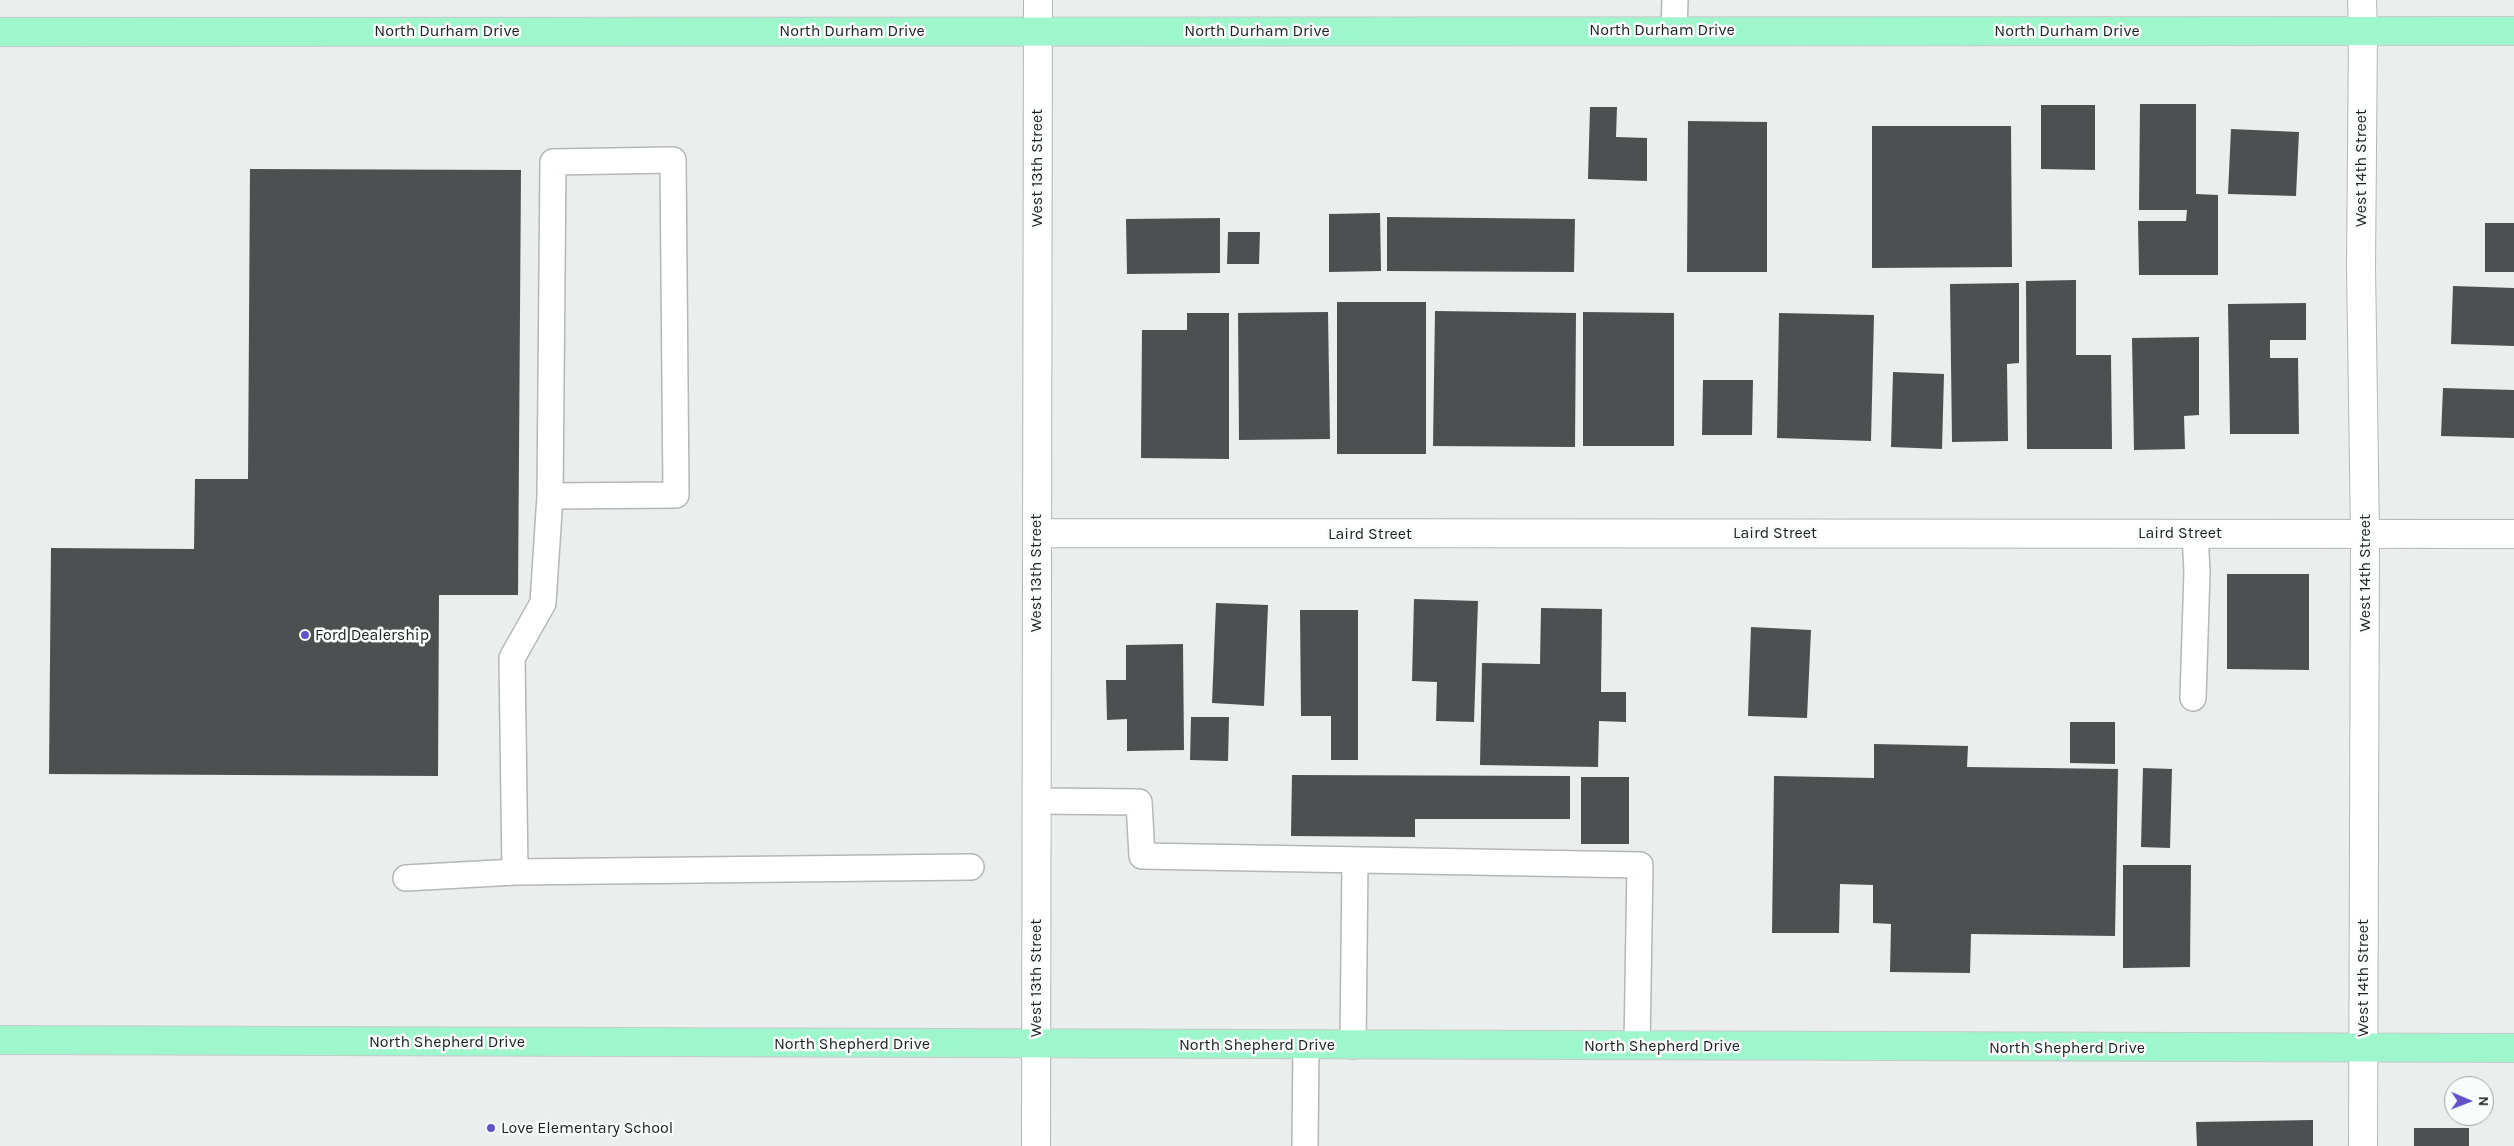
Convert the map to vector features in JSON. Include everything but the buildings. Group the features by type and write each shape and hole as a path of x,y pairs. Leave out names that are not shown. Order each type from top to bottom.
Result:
{"main road":[{"name":"North Durham Drive","path":"0,32 2514,31"},
{"name":"North Shepherd Drive","path":"0,1040 1306,1046 2514,1048"}],"street":[{"name":"West 13th Street","path":"1036,1146 1038,0"},
{"name":"West 14th Street","path":"2362,0 2361,267 2365,534 2363,1146"},
{"name":"Laird Street","path":"1036,533 2514,534"}],"lane":[{"path":"1674,30 1675,0"},
{"path":"515,872 512,658 543,603 550,496 553,162 674,160 676,495 550,496"},
{"path":"2193,698 2197,572 2195,533"},
{"path":"1036,801 1139,802 1142,856 1640,865 1637,1046"},
{"path":"1353,1046 1355,860"},
{"path":"406,878 515,872 971,867"},
{"path":"1305,1146 1306,1046"}],"place":[{"name":"Ford Dealership","path":"305,635"},
{"name":"Love Elementary School","path":"491,1128"}]}
